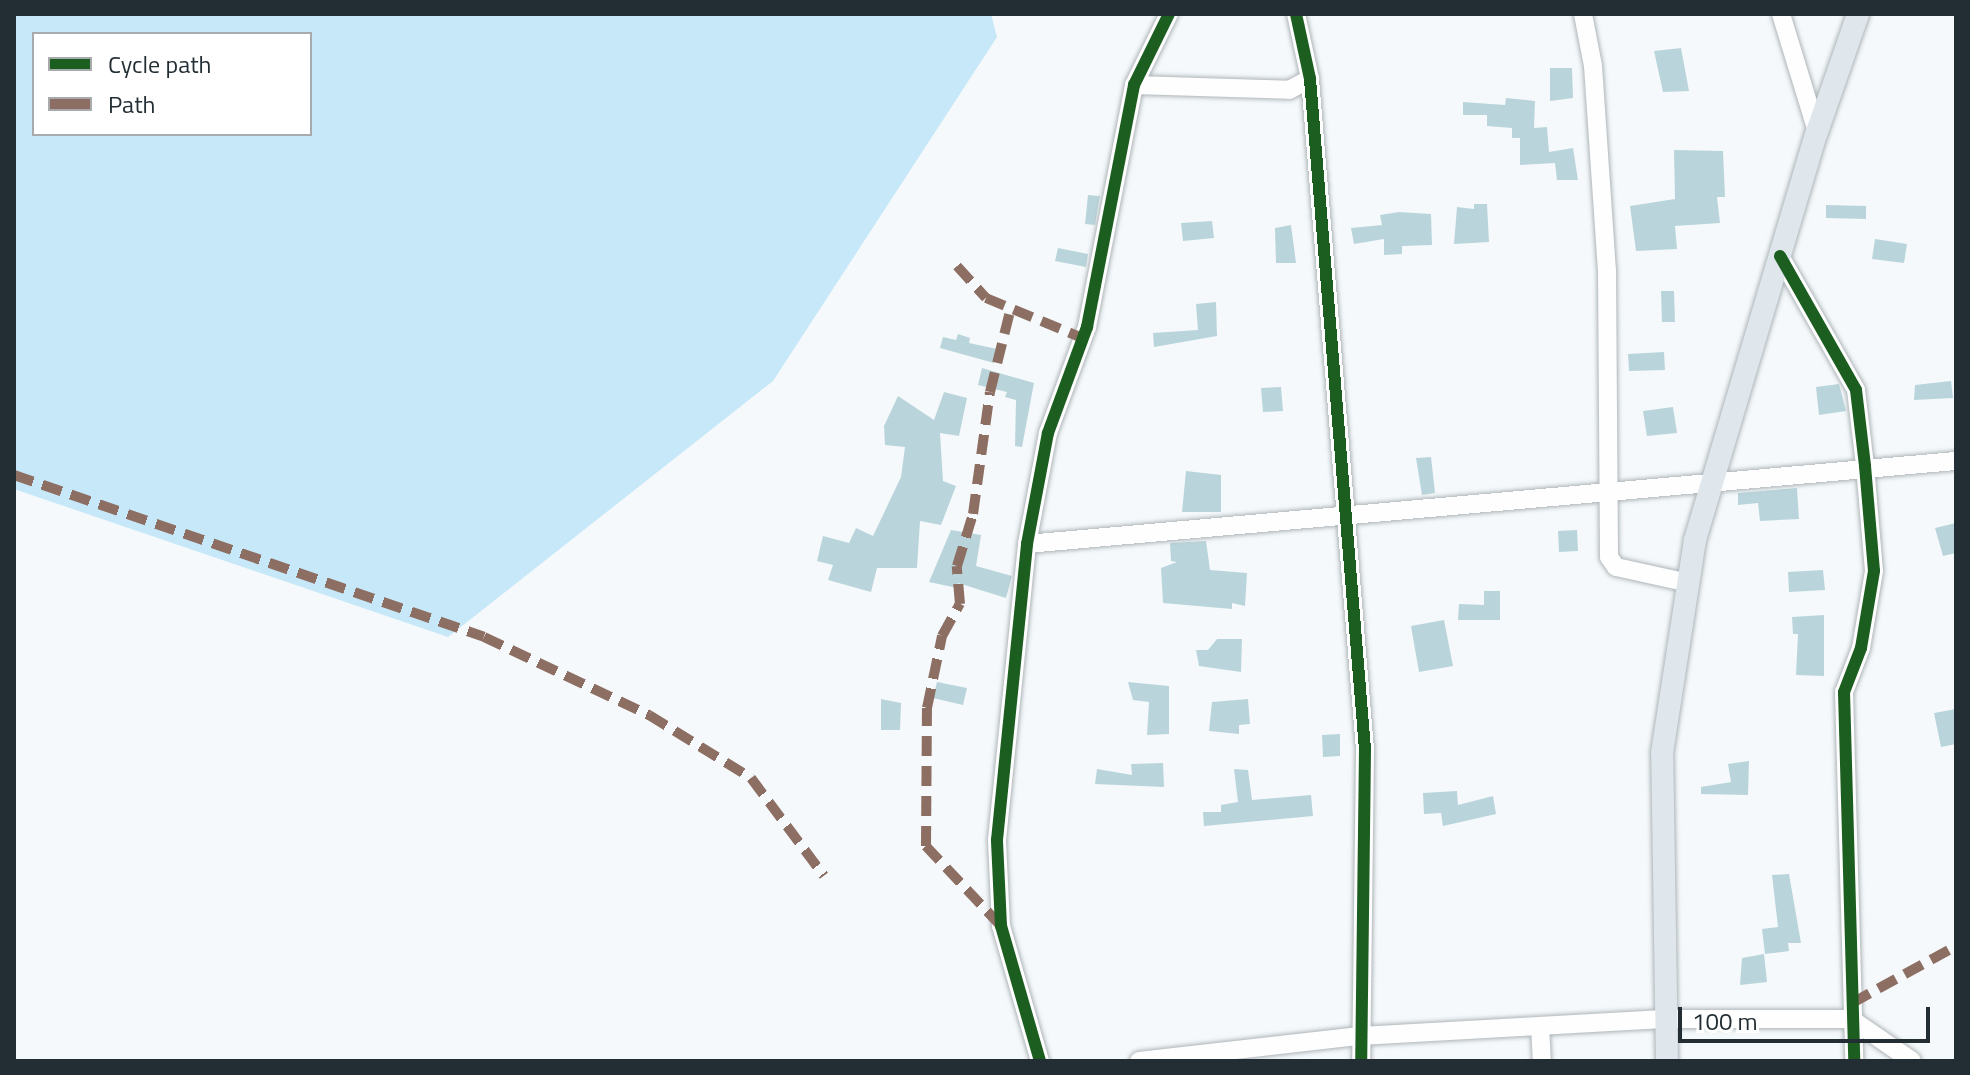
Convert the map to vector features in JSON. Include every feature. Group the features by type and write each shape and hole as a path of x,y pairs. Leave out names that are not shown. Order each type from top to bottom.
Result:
{"main road":[{"path":"1667,1061 1662,753 1689,583 1712,483 1817,132 1858,14"}],"street":[{"path":"1040,1061 1001,926 997,840 1027,544 1048,433 1087,327 1134,85 1169,14"},
{"path":"1296,14 1310,79 1365,750 1361,1061"},
{"path":"1583,14 1593,66 1607,270 1610,563 1689,583"},
{"path":"1781,14 1817,132"},
{"path":"1134,85 1289,90 1310,79"},
{"path":"1780,256 1856,390 1865,466 1874,571 1861,648 1844,692 1854,1061"},
{"path":"1027,544 1608,494 1865,466 1956,461"},
{"path":"1139,1061 1360,1036 1664,1019 1851,1019 1912,1061"},
{"path":"1540,1026 1542,1061"}],"shaded area":[{"path":"14,14 991,14 997,37 773,381 448,637 14,489"}],"building":[{"path":"1681,48 1689,91 1663,92 1654,51"},
{"path":"1550,68 1572,68 1573,98 1550,101"},
{"path":"1506,98 1535,101 1534,128 1547,127 1549,152 1573,148 1578,180 1557,180 1555,163 1520,165 1520,138 1512,138 1512,128 1487,126 1487,115 1463,115 1463,102 1505,105"},
{"path":"1674,150 1723,151 1725,197 1717,197 1720,223 1675,226 1677,249 1636,251 1630,206 1675,199"},
{"path":"1088,195 1100,196 1095,225 1085,224"},
{"path":"1474,204 1487,204 1489,242 1454,244 1457,207 1474,209"},
{"path":"1826,205 1866,206 1866,219 1826,218"},
{"path":"1399,212 1431,214 1432,245 1402,246 1402,254 1384,255 1384,239 1354,244 1351,228 1382,225 1380,215"},
{"path":"1212,221 1214,238 1183,241 1181,223"},
{"path":"1291,225 1296,263 1276,263 1275,228"},
{"path":"1875,239 1907,244 1904,263 1872,259"},
{"path":"1058,248 1088,254 1086,267 1055,261"},
{"path":"1661,291 1674,291 1675,322 1662,322"},
{"path":"1216,302 1217,336 1154,347 1153,333 1198,330 1196,304"},
{"path":"958,334 970,338 969,343 997,349 994,363 940,348 943,337 956,340"},
{"path":"1664,352 1665,370 1629,371 1628,354"},
{"path":"982,368 1034,383 1022,447 1015,446 1016,400 1005,397 1007,392 978,385"},
{"path":"1951,381 1953,398 1914,400 1915,385"},
{"path":"1839,384 1846,411 1819,415 1816,387"},
{"path":"1281,387 1283,411 1263,412 1261,388"},
{"path":"944,392 967,398 959,436 940,433 943,481 956,486 941,525 920,521 917,568 877,568 871,592 828,580 833,565 817,561 823,536 849,543 856,528 873,536 901,477 905,447 885,445 884,426 898,396 934,420"},
{"path":"1673,407 1677,433 1647,436 1643,411"},
{"path":"1431,457 1435,493 1422,495 1416,458"},
{"path":"1186,471 1221,475 1221,512 1182,512"},
{"path":"1797,488 1799,519 1760,521 1758,503 1738,505 1738,493"},
{"path":"1956,523 1956,553 1943,556 1935,528"},
{"path":"951,530 981,535 976,566 1012,576 1006,598 958,583 957,588 929,582"},
{"path":"1577,530 1578,551 1559,552 1558,531"},
{"path":"1206,541 1210,570 1247,573 1245,606 1232,603 1232,609 1163,603 1161,568 1177,562 1171,561 1170,543"},
{"path":"1823,570 1825,590 1789,592 1788,572"},
{"path":"1484,591 1500,591 1500,620 1458,620 1459,604 1484,605"},
{"path":"1824,615 1824,676 1796,675 1798,634 1793,634 1792,617"},
{"path":"1444,620 1453,666 1419,672 1411,626"},
{"path":"1217,639 1242,639 1241,672 1199,666 1196,650 1208,650"},
{"path":"937,682 967,688 963,705 933,698"},
{"path":"1128,682 1169,686 1169,734 1147,735 1149,702 1133,700"},
{"path":"881,699 901,703 900,730 881,730"},
{"path":"1248,699 1250,724 1239,725 1239,734 1209,731 1212,702"},
{"path":"1956,709 1956,744 1941,747 1934,713"},
{"path":"1340,734 1340,756 1323,757 1322,735"},
{"path":"1749,761 1748,795 1701,794 1701,787 1731,782 1728,764"},
{"path":"1163,763 1164,787 1095,784 1097,769 1132,775 1131,764"},
{"path":"1234,769 1248,770 1252,800 1311,795 1313,816 1204,826 1203,812 1221,812 1221,805 1238,802"},
{"path":"1457,791 1458,805 1493,796 1496,814 1443,826 1441,813 1424,814 1423,793"},
{"path":"1789,874 1801,943 1788,943 1789,951 1765,954 1762,929 1778,927 1772,875"},
{"path":"1764,954 1767,982 1740,985 1742,958"}],"marked path":[{"path":"957,266 986,298 1082,338"},
{"path":"1001,926 926,846 927,708 942,636 960,604 957,566 973,514 990,392 1010,311"},
{"path":"14,475 484,637 649,715 751,778 824,876"},
{"path":"1852,1003 1956,946"}],"cycle path":[{"path":"1040,1061 1001,926 997,840 1027,544 1048,433 1087,327 1134,85 1169,14"},
{"path":"1296,14 1310,79 1365,750 1361,1061"},
{"path":"1780,256 1856,390 1865,466 1874,571 1861,648 1844,692 1854,1061"}]}
